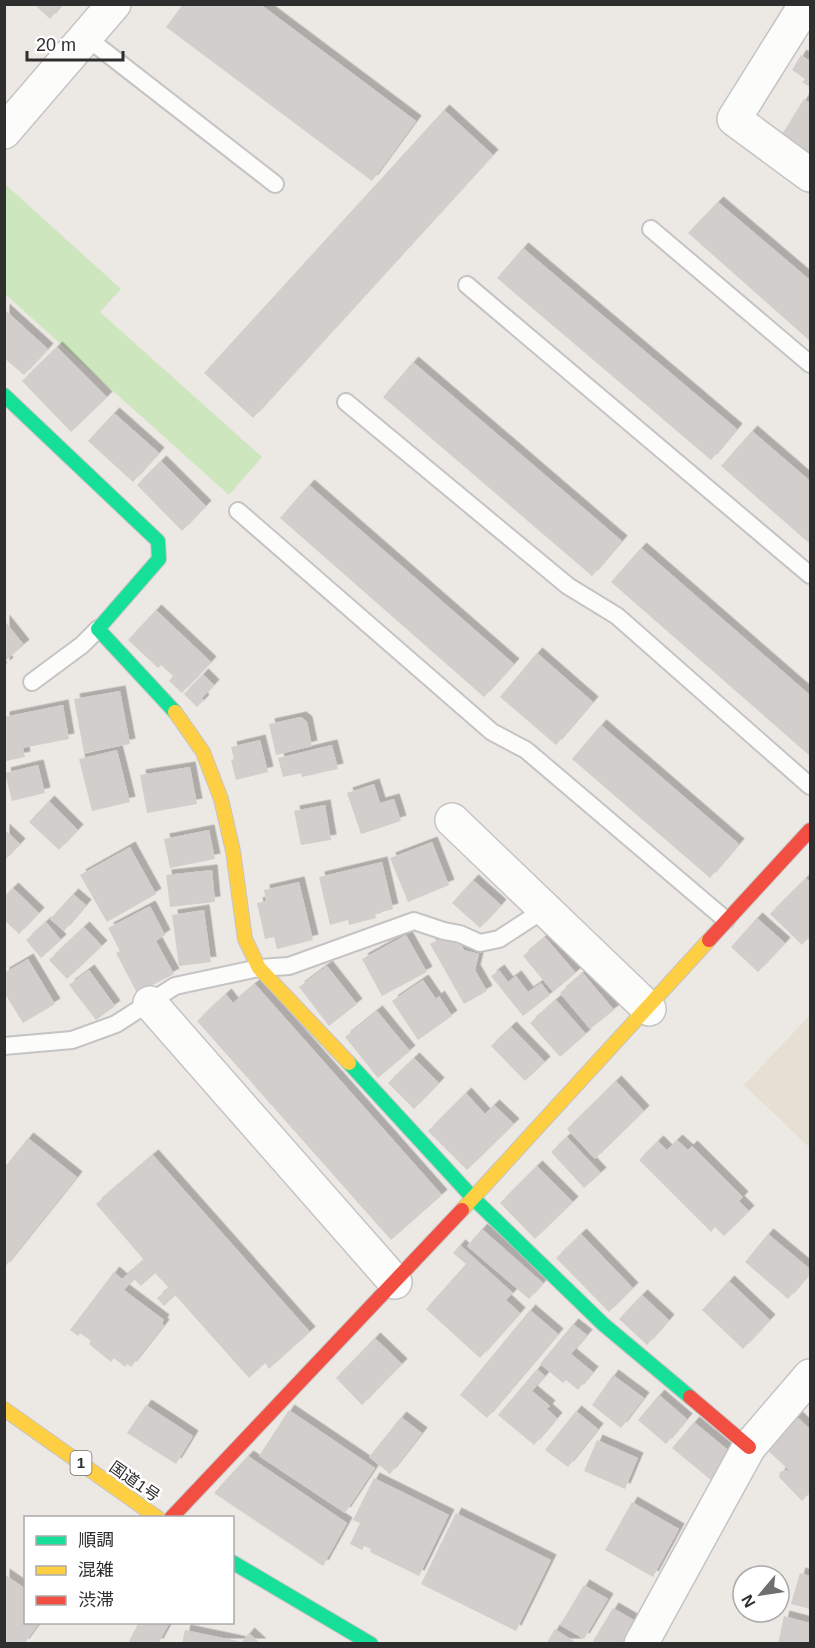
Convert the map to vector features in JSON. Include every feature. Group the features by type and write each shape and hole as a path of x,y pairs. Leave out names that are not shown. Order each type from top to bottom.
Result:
{"main road":[{"path":"4,395 158,541 159,559 98,629 173,709 202,752 221,799 233,851 245,939 259,968 473,1198 603,1324 749,1447"},
{"path":"173,1516 395,1282 810,831"},
{"name":"国道1号","path":"4,1409 155,1516"},
{"path":"234,1563 371,1644"}],"street":[{"path":"4,132 114,4"},
{"path":"806,4 734,119 810,175"},
{"path":"452,820 648,1009"},
{"path":"150,1004 395,1282"},
{"path":"641,1644 749,1447 810,1376"}],"lane":[{"path":"86,37 275,184"},
{"path":"651,229 810,364"},
{"path":"467,285 810,575"},
{"path":"346,402 568,586 617,616 810,786"},
{"path":"238,511 492,732 526,750 726,921"},
{"path":"32,682 82,645 98,629"},
{"path":"4,1046 72,1040 116,1024 175,986 259,968 289,966 414,921 460,934 480,943 499,939 545,909"}],"shaded area":[{"path":"810,1015 810,1148 744,1085"}],"green space":[{"path":"5,184 121,289 100,312 262,457 229,495 5,294"}],"building":[{"path":"34,4 62,4 50,19"},
{"path":"183,4 260,4 416,121 372,181 166,27"},
{"path":"801,55 810,61 810,87 802,82 805,79 792,70"},
{"path":"804,99 810,103 810,158 779,139"},
{"path":"444,110 493,155 253,418 204,373"},
{"path":"718,202 810,280 810,341 688,233"},
{"path":"523,248 737,429 711,460 497,278"},
{"path":"4,309 48,349 24,375 4,358"},
{"path":"57,347 107,397 71,432 22,381"},
{"path":"413,362 622,541 592,576 383,397"},
{"path":"114,413 159,453 133,482 88,441"},
{"path":"752,431 810,481 810,544 721,466"},
{"path":"161,461 206,506 182,531 137,485"},
{"path":"309,485 514,664 484,697 280,518"},
{"path":"641,548 810,695 810,756 611,582"},
{"path":"156,610 211,662 182,693 169,681 173,676 161,665 158,668 128,640"},
{"path":"4,620 24,645 6,660 8,663 4,666"},
{"path":"537,653 593,702 556,745 500,697"},
{"path":"203,674 214,685 197,707 184,694"},
{"path":"120,691 130,744 84,753 74,699"},
{"path":"63,705 69,739 23,748 25,757 6,761 4,717"},
{"path":"301,717 307,722 312,746 276,755 269,724"},
{"path":"601,725 739,844 710,878 572,759"},
{"path":"260,740 268,772 236,780 231,760 234,759 231,747"},
{"path":"332,745 338,769 302,777 301,773 283,777 278,758"},
{"path":"117,750 130,802 92,811 79,759"},
{"path":"38,765 45,793 12,801 5,773"},
{"path":"190,767 197,804 147,813 140,775"},
{"path":"374,784 380,803 394,799 401,821 361,834 347,793"},
{"path":"49,801 78,830 59,850 29,822"},
{"path":"325,805 331,840 301,845 294,811"},
{"path":"4,829 20,844 4,861"},
{"path":"209,830 215,859 170,868 164,839"},
{"path":"432,842 449,885 408,902 390,858"},
{"path":"130,847 156,894 107,922 80,875"},
{"path":"382,862 393,909 375,914 376,918 349,925 348,920 330,925 319,877"},
{"path":"212,870 215,902 170,907 166,875"},
{"path":"806,878 810,883 810,936 802,945 770,914"},
{"path":"473,880 501,905 480,928 452,903"},
{"path":"299,882 313,940 277,949 274,937 265,939 257,903 266,901 264,890"},
{"path":"13,888 39,913 19,934 4,920 4,897"},
{"path":"73,894 86,905 64,931 50,919"},
{"path":"150,906 165,935 156,941 174,974 137,993 116,953 120,951 108,928"},
{"path":"204,910 211,962 179,966 172,915"},
{"path":"757,918 785,943 758,972 731,947"},
{"path":"46,922 61,940 41,958 26,940"},
{"path":"84,927 102,946 67,979 49,960"},
{"path":"406,935 427,972 382,996 362,959"},
{"path":"447,935 451,942 457,938 464,950 479,954 475,970 487,991 464,1004 430,944"},
{"path":"545,937 576,973 553,992 523,956"},
{"path":"28,959 55,1004 23,1023 4,992 4,973"},
{"path":"327,966 357,1004 329,1026 299,987"},
{"path":"89,970 115,1006 96,1020 69,985"},
{"path":"499,970 508,982 516,976 528,992 541,983 550,995 523,1016 491,976"},
{"path":"583,973 614,1010 590,1029 560,993"},
{"path":"423,980 436,999 439,996 452,1016 418,1040 392,1001"},
{"path":"255,984 442,1195 391,1240 197,1021 226,994 233,1003"},
{"path":"556,1000 586,1034 560,1057 530,1023"},
{"path":"377,1011 410,1051 378,1078 345,1037"},
{"path":"511,1027 545,1062 525,1081 491,1046"},
{"path":"414,1058 439,1083 414,1109 388,1083"},
{"path":"616,1081 644,1111 595,1159 567,1129"},
{"path":"466,1093 485,1114 494,1105 514,1124 467,1170 428,1131"},
{"path":"567,1137 601,1173 584,1188 551,1152"},
{"path":"28,1138 77,1177 4,1268 4,1168"},
{"path":"677,1140 688,1150 692,1146 743,1197 739,1201 749,1211 724,1236 715,1227 711,1232 639,1160 658,1141 667,1150"},
{"path":"153,1155 310,1332 269,1369 265,1363 249,1378 175,1295 164,1306 157,1298 169,1288 155,1273 141,1286 134,1279 124,1290 164,1320 162,1323 164,1325 131,1367 127,1364 125,1367 114,1358 111,1362 89,1344 91,1341 80,1333 78,1336 70,1330 114,1272 122,1279 144,1260 96,1204"},
{"path":"537,1166 573,1202 535,1239 500,1203"},
{"path":"482,1229 543,1283 529,1299 467,1246"},
{"path":"581,1234 633,1288 609,1312 556,1258"},
{"path":"768,1234 810,1269 810,1273 788,1299 745,1262"},
{"path":"460,1245 513,1293 506,1300 520,1313 480,1358 426,1309 466,1264 453,1253"},
{"path":"729,1281 770,1320 743,1349 702,1310"},
{"path":"642,1295 669,1320 647,1345 619,1319"},
{"path":"530,1310 558,1334 487,1418 460,1395"},
{"path":"573,1324 587,1335 571,1354 593,1372 578,1390 566,1380 563,1383 540,1364"},
{"path":"375,1338 402,1364 362,1405 336,1378"},
{"path":"537,1369 545,1376 532,1391 550,1406 547,1409 557,1418 534,1445 498,1415"},
{"path":"613,1375 644,1398 621,1428 592,1405"},
{"path":"659,1395 687,1419 666,1444 638,1420"},
{"path":"146,1405 193,1436 176,1464 127,1433"},
{"path":"289,1410 375,1468 345,1513 259,1456"},
{"path":"576,1411 598,1429 568,1467 545,1450"},
{"path":"796,1416 810,1429 810,1492 802,1501 779,1477 780,1472 790,1471 766,1449"},
{"path":"401,1417 422,1433 390,1474 369,1457"},
{"path":"694,1422 734,1455 712,1481 672,1448"},
{"path":"597,1440 638,1458 625,1489 584,1471"},
{"path":"248,1456 347,1523 323,1566 214,1493"},
{"path":"374,1478 449,1515 419,1576 370,1552 371,1549 364,1546 362,1550 350,1544 360,1523 353,1520"},
{"path":"632,1502 679,1529 653,1577 605,1550"},
{"path":"456,1513 551,1560 516,1631 421,1584"},
{"path":"800,1573 810,1576 810,1609 791,1604"},
{"path":"4,1574 24,1588 24,1624 39,1624 24,1644 4,1644"},
{"path":"584,1585 608,1599 584,1639 560,1625"},
{"path":"613,1608 639,1623 626,1644 597,1644 593,1641"},
{"path":"791,1618 810,1623 810,1644 778,1644 782,1624 791,1624"},
{"path":"138,1624 169,1624 158,1644 132,1644 129,1641"},
{"path":"555,1629 578,1644 546,1644"},
{"path":"185,1630 242,1642 249,1633 261,1644 182,1644"}],"traffic: fast":[{"path":"4,395 158,541 159,559 98,629 175,712"},
{"path":"349,1063 473,1198 603,1324 690,1397"},
{"path":"234,1563 371,1644"}],"traffic: slow":[{"path":"175,712 203,752 221,799 233,851 245,939 259,968 349,1063"},
{"path":"462,1210 709,940"},
{"path":"4,1409 155,1516"}],"traffic: jam":[{"path":"709,940 810,830"},
{"path":"173,1516 462,1210"},
{"path":"690,1397 749,1447"}]}
